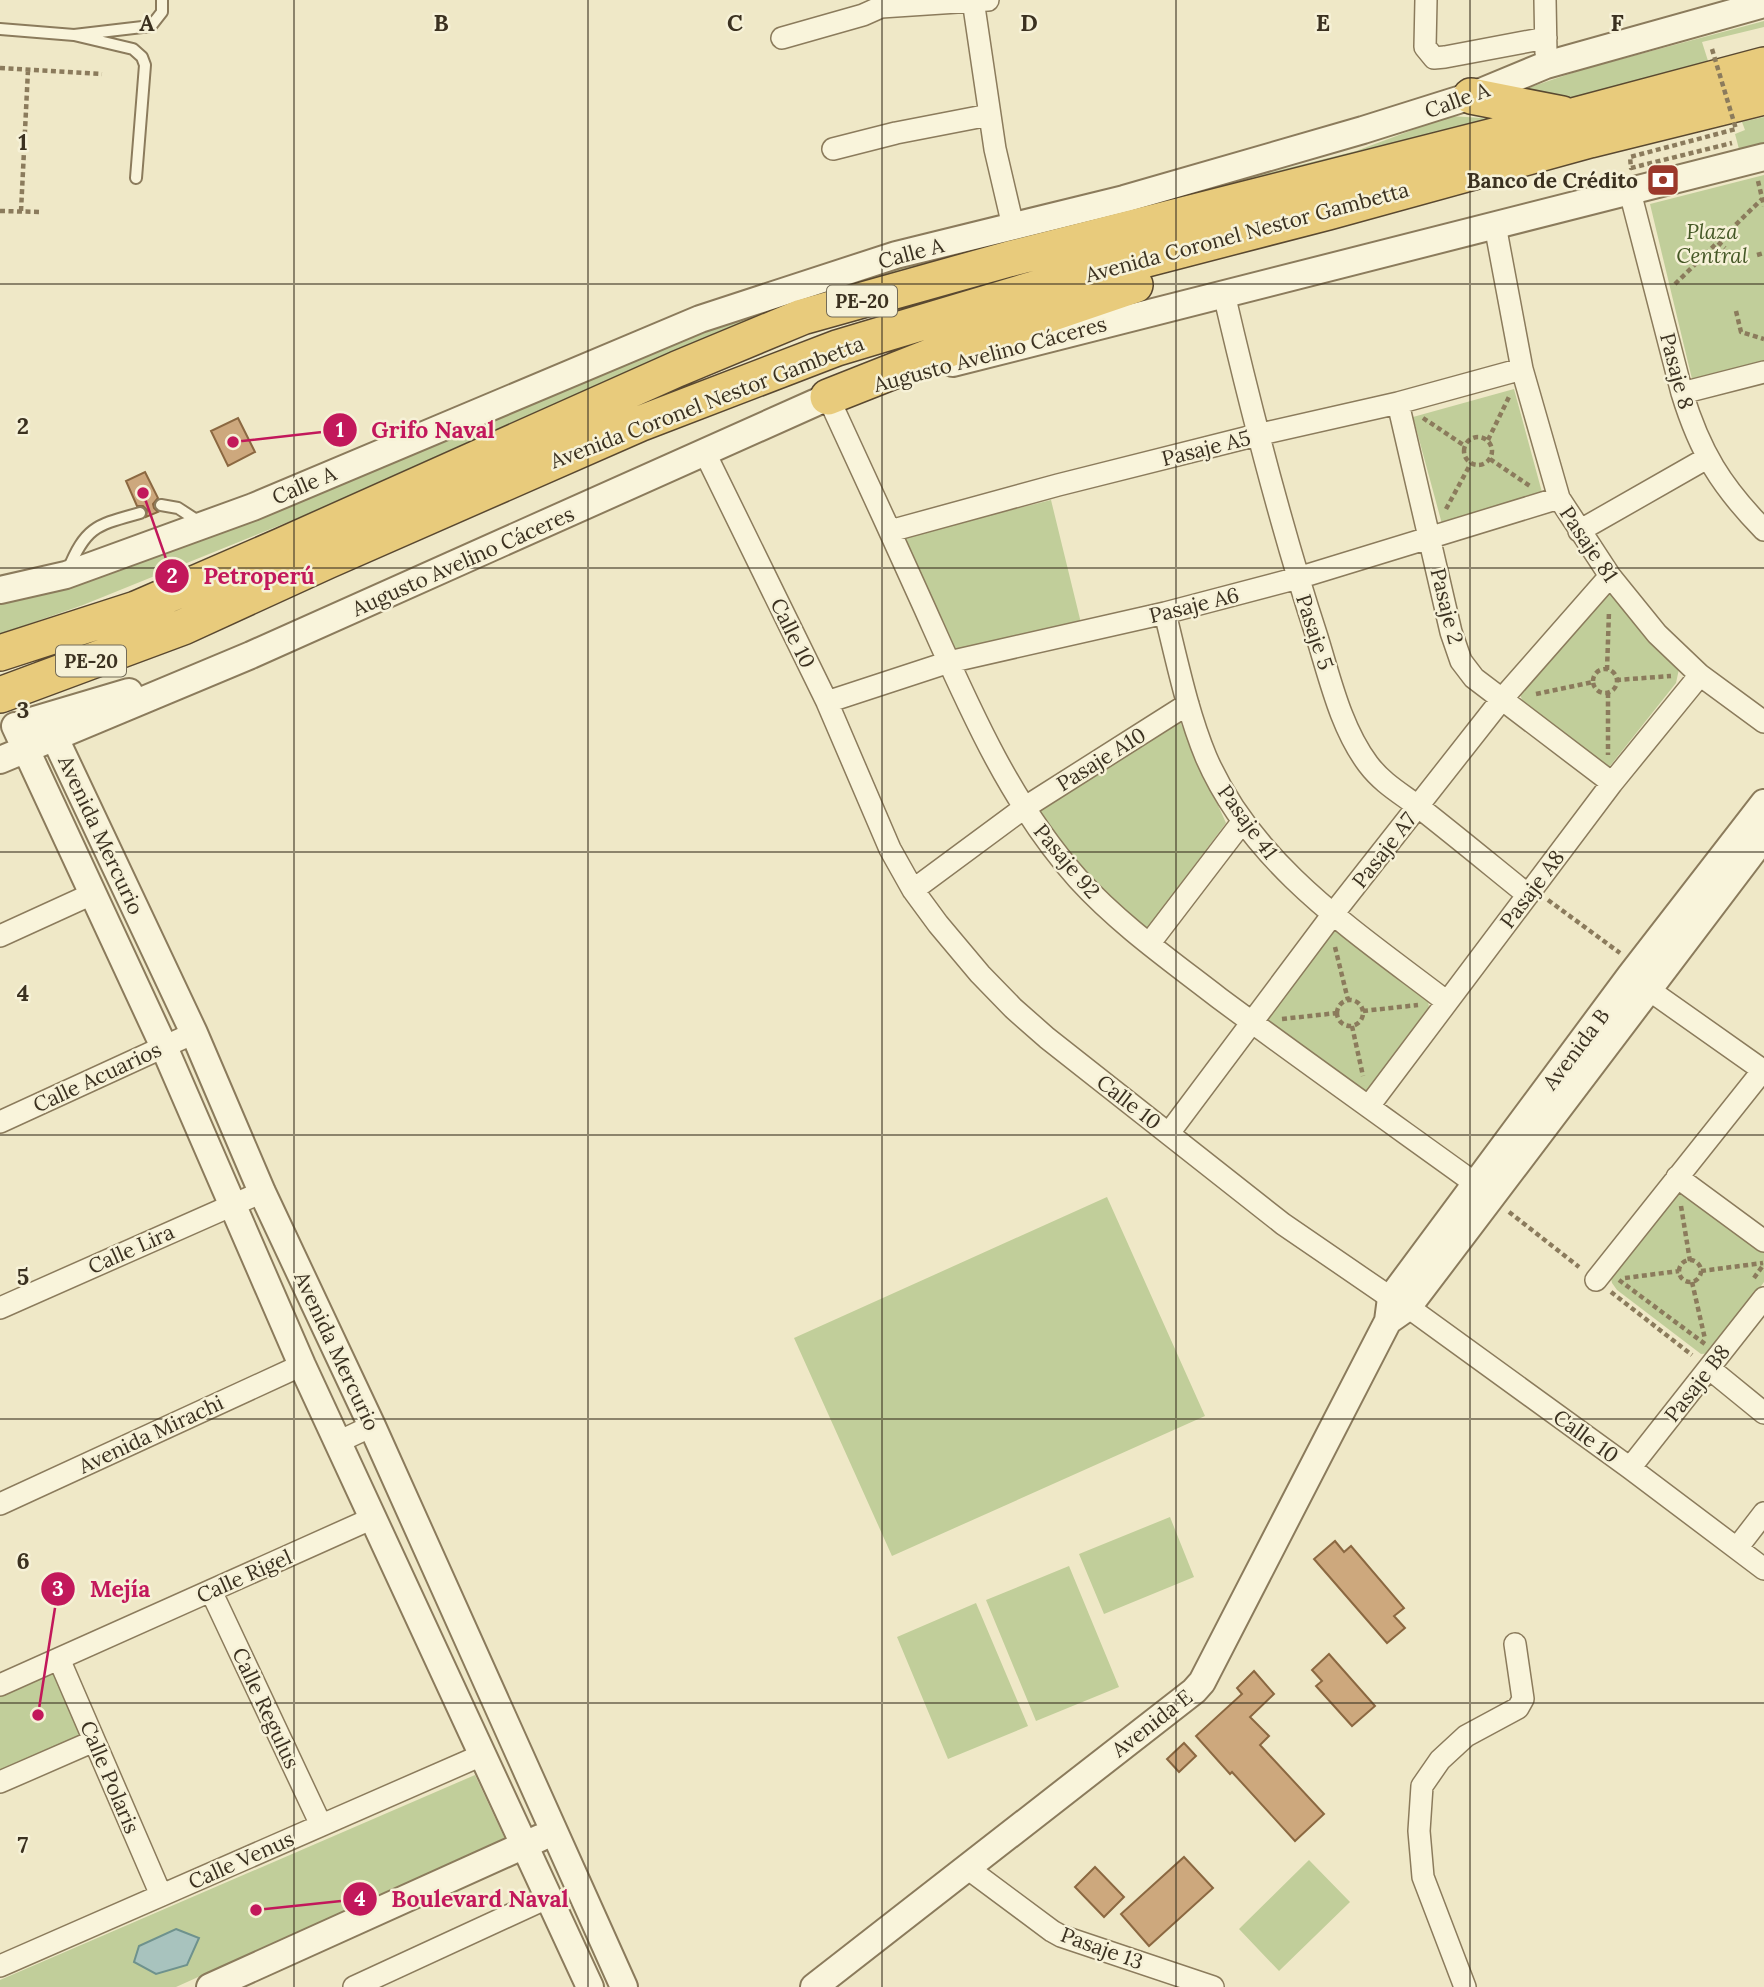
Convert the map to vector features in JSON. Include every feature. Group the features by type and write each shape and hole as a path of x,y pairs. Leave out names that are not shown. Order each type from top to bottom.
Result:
{"highway":[{"name":"Avenida Coronel Nestor Gambetta","path":"0,653 136,609 677,369 802,317 1009,259 1764,65"},
{"path":"1471,96 1573,116"},
{"name":"Avenida Coronel Nestor Gambetta","path":"0,695 183,627 639,424 837,348 1054,283 1590,140 1764,97"},
{"path":"828,397 962,344 1089,299 1238,254 1328,212"}],"street":[{"path":"782,38 863,15 882,3 978,0 989,115 1013,226"},
{"path":"1426,0 1425,47 1434,58 1546,38"},
{"path":"1545,0 1546,65"},
{"name":"Calle A","path":"0,590 66,575 253,507 699,319 896,255 1125,199 1363,131 1471,96 1546,65 1764,4"},
{"path":"834,149 896,133 989,115"},
{"name":"Augusto Avelino Cáceres","path":"0,760 13,736 50,727 251,656 828,397 955,362 1764,157"},
{"name":"Pasaje 8","path":"1630,192 1692,424 1719,477 1764,530"},
{"name":"Pasaje 81","path":"1495,225 1522,369 1559,498 1610,576 1657,634 1700,675 1764,722"},
{"name":"Pasaje 5","path":"1224,294 1257,435 1298,578 1340,711 1352,736 1383,782 1530,892"},
{"name":"Pasaje A5","path":"890,531 1058,485 1398,403 1522,369"},
{"path":"1682,393 1764,372"},
{"name":"Pasaje 92","path":"828,397 994,755 1024,808 1078,878 1116,917 1149,944 1251,1022 1476,1184"},
{"name":"Pasaje 2","path":"1398,403 1451,632 1461,661 1474,678 1610,773"},
{"name":"Calle 10","path":"705,453 827,702 890,849 913,890 938,924 1013,1009 1283,1224 1396,1308 1630,1468 1764,1569"},
{"path":"1579,531 1707,458"},
{"name":"Pasaje A6","path":"827,702 949,662 1165,613 1298,578 1559,498"},
{"name":"Pasaje A7","path":"1170,1133 1333,914 1502,699 1610,576"},
{"name":"Pasaje 41","path":"1165,613 1188,704 1206,756 1218,781 1259,844 1289,876 1333,914 1447,1002"},
{"name":"Pasaje A8","path":"1369,1107 1530,892 1610,773 1700,675"},
{"name":"Pasaje A10","path":"913,890 1024,808 1188,704"},
{"name":"Avenida Mercurio","path":"50,727 194,1033 262,1192 372,1426 624,1987"},
{"name":"Avenida Mercurio","path":"13,736 164,1046 302,1364 590,1987"},
{"name":"Avenida B","path":"1396,1308 1764,803"},
{"path":"1149,944 1243,821"},
{"name":"Avenida B","path":"1396,1308 1476,1184 1639,977 1764,837"},
{"path":"0,936 92,894"},
{"path":"1596,1280 1764,1070 1639,977"},
{"name":"Calle Acuarios","path":"0,1122 194,1033"},
{"path":"1677,1177 1759,1248"},
{"name":"Calle Lira","path":"0,1308 262,1192"},
{"name":"Pasaje B8","path":"1630,1468 1764,1298"},
{"name":"Avenida E","path":"814,1987 1194,1691 1202,1682 1396,1308"},
{"name":"Avenida Mirachi","path":"0,1504 302,1364"},
{"path":"1710,1369 1764,1413"},
{"path":"338,1442 372,1426"},
{"path":"1737,1548 1764,1513"},
{"name":"Calle Rigel","path":"0,1685 373,1518"},
{"name":"Calle Regulus","path":"211,1591 321,1825"},
{"path":"1465,1987 1423,1877 1419,1831 1422,1786 1440,1760 1466,1736 1518,1708 1523,1699 1515,1644"},
{"name":"Calle Polaris","path":"59,1659 160,1895"},
{"path":"0,1782 94,1741"},
{"name":"Calle Venus","path":"0,1966 482,1755"},
{"path":"210,1987 554,1832"},
{"name":"Pasaje 13","path":"966,1867 1061,1936 1213,1987"},
{"path":"354,1987 547,1898"}],"lane":[{"path":"74,35 151,26 162,12 162,0"},
{"path":"0,29 74,35 133,49 142,57 145,65 136,178"},
{"path":"161,505 178,508 204,525"},
{"path":"66,575 85,536 100,525 140,513"}],"path":[{"path":"1713,49 1736,129 1630,157 1631,168 1732,143"},
{"path":"0,68 102,74"},
{"path":"21,211 28,70"},
{"path":"1764,179 1758,181 1764,206"},
{"path":"1668,274 1671,287 1762,199"},
{"path":"0,211 41,212"},
{"path":"1718,242 1725,248"},
{"path":"1756,255 1764,253"},
{"path":"1736,311 1741,332 1764,339"},
{"path":"1488,440 1507,395 1512,409"},
{"path":"1423,418 1465,446"},
{"path":"1482,437 1488,440 1492,446 1490,459 1481,465 1471,463 1464,453 1469,440 1482,437"},
{"path":"1490,459 1531,490 1530,475"},
{"path":"1447,509 1471,463"},
{"path":"1606,670 1609,608"},
{"path":"1606,670 1612,672 1616,680 1613,690 1608,693 1596,689 1593,682 1597,673 1606,670"},
{"path":"1616,680 1676,672 1674,683"},
{"path":"1535,694 1593,682"},
{"path":"1608,693 1610,773"},
{"path":"1530,892 1639,977"},
{"path":"1334,942 1345,950"},
{"path":"1327,951 1334,942"},
{"path":"1334,942 1348,1000"},
{"path":"1408,997 1419,1005"},
{"path":"1348,1000 1359,1004 1363,1011 1362,1018 1352,1026 1342,1023 1337,1013 1339,1005 1348,1000"},
{"path":"1363,1011 1419,1005"},
{"path":"1411,1016 1419,1005"},
{"path":"1275,1020 1282,1010"},
{"path":"1275,1020 1337,1013"},
{"path":"1275,1020 1286,1028"},
{"path":"1352,1026 1364,1081"},
{"path":"1364,1081 1372,1070"},
{"path":"1353,1073 1364,1081"},
{"path":"1690,1205 1679,1196 1690,1261"},
{"path":"1701,1270 1764,1263 1759,1248"},
{"path":"1690,1261 1699,1264 1701,1270 1701,1276 1692,1282 1683,1280 1679,1271 1681,1265 1690,1261"},
{"path":"1618,1279 1626,1269"},
{"path":"1618,1279 1679,1271"},
{"path":"1618,1279 1706,1344 1692,1282"}],"green space":[{"path":"1764,21 1764,27 1702,42 1709,64 1565,101 1516,92 1584,69"},
{"path":"1450,116 1498,119 705,341 558,402 303,516 83,605 0,634 0,605 74,583 693,333 910,263 1356,151"},
{"path":"1764,117 1764,143 1739,149 1735,134 1745,130 1742,122"},
{"name":"Plaza Central","path":"1764,175 1764,361 1692,379 1650,204"},
{"path":"1514,389 1543,496 1442,524 1413,417"},
{"path":"1051,500 1081,623 950,653 898,538"},
{"path":"1612,592 1679,669 1676,683 1610,766 1602,766 1523,703 1520,694 1603,593"},
{"path":"1178,717 1226,823 1144,930 1087,881 1034,812"},
{"path":"1335,927 1428,997 1429,1010 1370,1090 1358,1090 1266,1020"},
{"path":"1684,1186 1764,1249 1764,1282 1712,1353 1701,1354 1617,1290 1610,1274"},
{"path":"1107,1197 1205,1416 892,1556 794,1338"},
{"path":"1170,1517 1194,1577 1104,1614 1079,1554"},
{"path":"1069,1566 1119,1687 1036,1721 986,1600"},
{"path":"976,1603 1028,1726 948,1759 897,1637"},
{"path":"56,1666 86,1740 0,1776 0,1691"},
{"path":"475,1775 505,1839 176,1987 0,1987 0,1980"},
{"path":"1309,1860 1350,1902 1279,1971 1239,1929"}],"water":[{"path":"176,1929 199,1938 187,1965 156,1974 134,1962 139,1946"}],"building":[{"path":"238,418 255,452 228,466 211,431"},
{"path":"145,472 158,498 153,504 158,512 146,517 147,510 143,506 137,506 126,481"},
{"path":"1335,1541 1344,1552 1351,1546 1404,1608 1394,1616 1405,1628 1387,1643 1314,1559"},
{"path":"1329,1654 1375,1706 1352,1726 1316,1686 1322,1681 1312,1670"},
{"path":"1254,1671 1274,1694 1250,1717 1269,1736 1260,1745 1324,1814 1295,1841 1196,1736 1242,1694 1237,1688"},
{"path":"1184,1743 1196,1756 1179,1772 1167,1759"},
{"path":"1184,1857 1213,1888 1149,1946 1121,1914"},
{"path":"1095,1867 1124,1897 1104,1917 1075,1887"}],"place":[{"name":"Banco de Crédito","path":"1663,180"},
{"name":"Grifo Naval","path":"233,442"},
{"name":"Petroperú","path":"143,493"},
{"name":"Mejía","path":"38,1715"},
{"name":"Boulevard Naval","path":"256,1910"}]}
